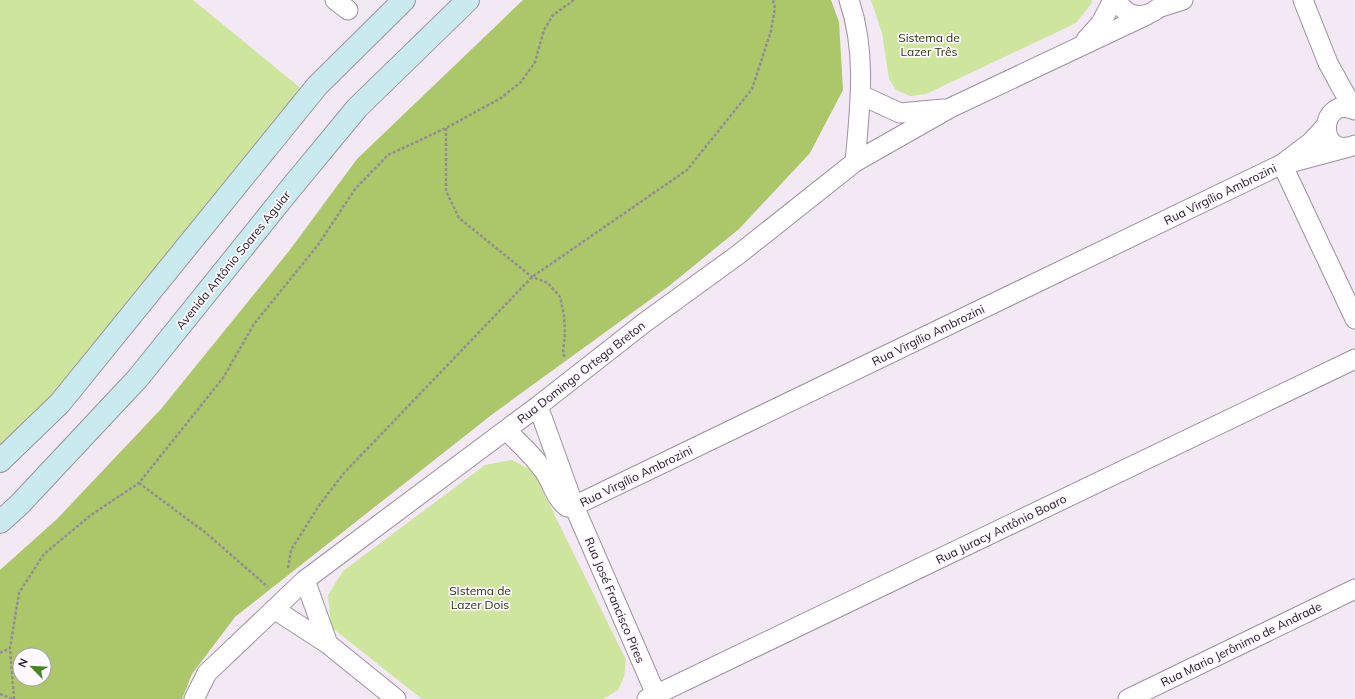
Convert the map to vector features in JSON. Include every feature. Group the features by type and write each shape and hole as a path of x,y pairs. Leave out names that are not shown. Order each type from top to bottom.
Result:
{"main road":[{"path":"0,461 60,404 317,86 404,0"},
{"name":"Avenida Antônio Soares Aguiar","path":"0,522 19,505 138,378 357,108 468,0"}],"street":[{"path":"849,0 855,18 860,50 861,95 855,162"},
{"path":"1074,49 1089,37 1101,23 1113,0"},
{"path":"1117,0 1123,9 1138,15 1158,7 1183,0"},
{"path":"1303,0 1328,63 1355,110"},
{"path":"1074,49 1158,7"},
{"name":"Rua Domingo Ortega Breton","path":"194,699 207,673 305,580 538,406 644,323 739,254 855,162 950,108 1074,49"},
{"path":"1328,63 1332,87 1331,103 1327,123 1328,138 1338,146 1353,146"},
{"path":"861,95 900,113 950,108"},
{"name":"Rua Virgílio Ambrozini","path":"574,506 1282,164 1311,142 1327,123 1331,114 1338,109 1346,108 1355,110"},
{"name":"Rua Virgílio Ambrozini","path":"1282,164 1353,146"},
{"path":"1282,164 1355,319"},
{"name":"Rua Juracy Antônio Boaro","path":"654,698 1355,359"},
{"name":"Rua José Francisco Pires","path":"538,406 574,506 654,698"},
{"path":"506,430 531,454 545,472 561,503 567,507 574,506"},
{"path":"305,580 328,644"},
{"name":"Rua Mario Jerônimo de Andrade","path":"1128,699 1355,589"},
{"path":"279,604 396,699"}],"path":[{"path":"0,694 13,699 10,648 19,594 44,554 91,515 139,483 223,378 254,324 318,246 355,189 388,154 446,128 501,98 521,82 535,62 544,30 553,15 574,0"},
{"path":"279,604 291,550 320,504 344,473 532,277 687,170 752,89 771,31 776,8 773,0"},
{"path":"446,128 446,191 459,218 532,277 548,283 560,297 564,315 565,334 563,353 575,376"},
{"path":"139,483 206,533 279,604"},
{"path":"0,653 10,648"}],"green space":[{"path":"0,0 193,0 303,90 101,344 0,448"},
{"path":"523,0 831,0 839,22 843,90 810,153 739,229 669,286 494,413 235,617 192,674 182,699 0,699 0,570 57,519 161,409 289,251 357,159"},
{"name":"Sistema de Lazer Três","path":"871,0 1092,0 1091,4 1076,23 926,94 910,96 896,90 889,79 882,33"},
{"name":"SIstema de Lazer Dois","path":"512,460 533,471 626,660 624,677 618,690 603,699 422,699 331,627 328,595 343,571 485,465"}]}
